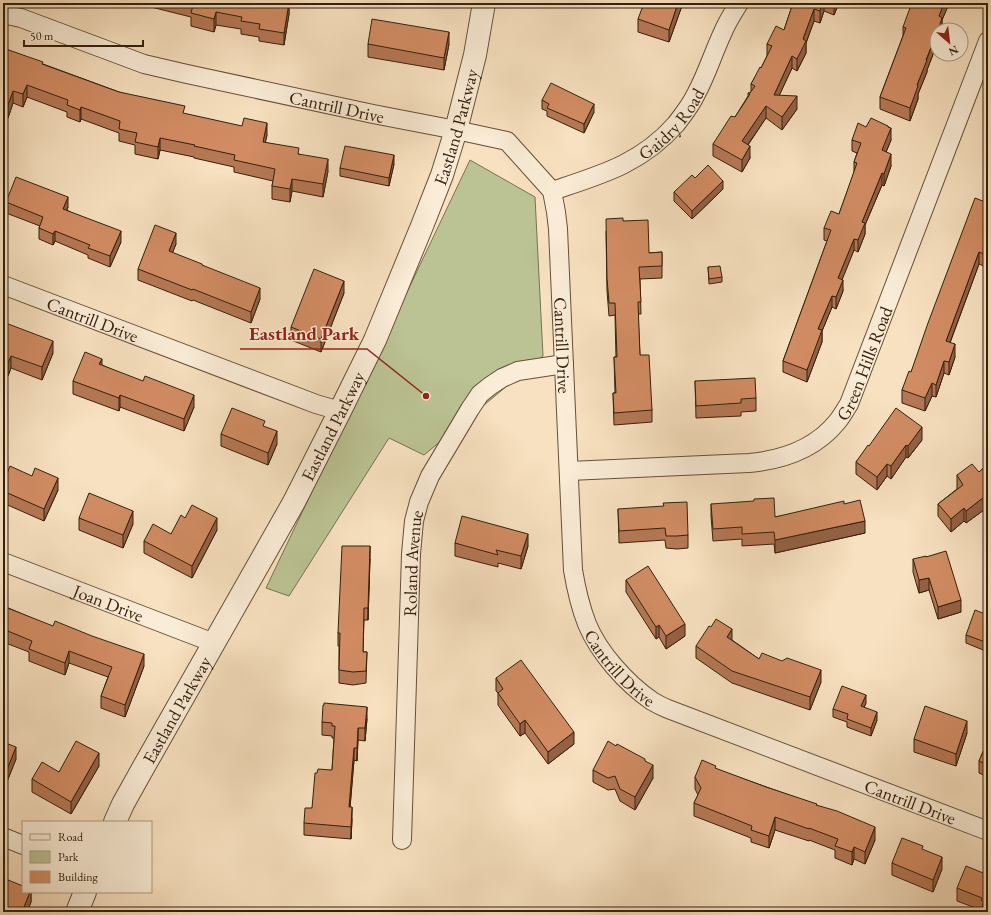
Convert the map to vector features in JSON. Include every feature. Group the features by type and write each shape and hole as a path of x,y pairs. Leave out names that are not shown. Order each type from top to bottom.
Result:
{"street":[{"name":"Eastland Parkway","path":"115,821 143,767 294,502 375,340 442,175 456,130 475,55 484,3"},
{"name":"Gaidry Road","path":"552,191 615,169 636,158 654,145 670,130 683,115 696,95 723,32 739,3"},
{"name":"Cantrill Drive","path":"3,15 21,18 144,64 507,141 552,191 556,212 569,471 572,570 587,625 599,647 614,667 653,702 988,831"},
{"name":"Green Hills Road","path":"569,471 741,464 767,461 788,456 807,447 824,435 837,422 849,404 988,41"},
{"name":"Cantrill Drive","path":"3,286 316,404 340,411"},
{"name":"Roland Avenue","path":"402,840 411,554 414,521 419,502 430,476 480,394 502,378 518,371 564,364"},
{"name":"Joan Drive","path":"3,562 214,643"},
{"path":"3,837 22,845"},
{"path":"77,912 85,893"}],"green space":[{"path":"470,160 535,197 543,356 424,455 389,438 289,596 266,588"}],"building":[{"path":"184,3 289,3 284,33 259,29 260,24 241,21 242,17 216,12 214,19 191,13 193,5"},
{"path":"644,3 678,3 669,30 638,19"},
{"path":"793,3 822,3 820,11 814,9 803,39 806,41 797,59 792,56 774,95 797,96 782,117 766,106 742,141 750,146 742,160 713,144 731,116 735,117 750,94 748,93 750,93 755,86 751,84 772,46 767,44 776,26 784,30"},
{"path":"920,3 944,3 939,16 942,18 941,22 929,22 929,52 910,108 880,97 906,28 903,27 911,5 918,8"},
{"path":"372,19 449,32 444,58 368,44"},
{"path":"3,48 119,92 185,106 183,113 242,126 244,118 267,123 263,142 299,148 298,154 328,159 323,184 292,179 290,189 272,186 275,169 234,160 235,155 160,138 158,147 135,142 137,133 119,129 120,121 81,107 80,110 67,105 68,100 27,85 23,94 13,91 8,105 3,104"},
{"path":"551,83 594,104 584,124 547,108 549,104 542,100"},
{"path":"871,118 891,128 882,150 891,154 884,174 882,173 862,222 865,223 858,240 854,239 838,278 843,280 836,297 832,296 818,329 822,330 807,370 783,361 831,230 824,228 831,211 839,214 857,163 854,162 861,143 852,140 858,123 866,127"},
{"path":"345,146 394,155 389,178 340,168"},
{"path":"708,165 723,181 692,211 674,192 692,175 695,178"},
{"path":"16,177 68,197 63,209 121,231 110,256 88,248 90,245 55,231 53,234 39,228 43,217 6,202"},
{"path":"975,198 988,203 988,227 985,234 988,235 988,256 979,252 946,341 955,344 949,362 944,361 936,385 932,383 925,398 902,390 909,371 911,372"},
{"path":"623,218 623,221 648,220 649,253 662,252 662,266 639,267 641,302 638,302 640,355 649,355 652,410 614,413 613,393 616,393 614,357 617,357 615,303 609,303 606,219"},
{"path":"155,225 176,233 169,251 260,288 251,312 138,269"},
{"path":"720,266 722,277 709,279 708,267"},
{"path":"314,269 344,281 321,339 291,327"},
{"path":"3,322 53,341 42,367 11,356 8,363 3,361"},
{"path":"85,352 102,359 99,364 143,381 145,376 194,395 184,419 120,395 119,398 73,381"},
{"path":"755,378 756,398 741,399 741,403 696,406 695,381"},
{"path":"232,408 265,421 263,426 277,431 268,453 221,434"},
{"path":"896,408 922,427 908,446 906,445 891,466 887,464 877,477 856,462"},
{"path":"972,464 979,472 988,464 988,494 966,511 964,508 951,519 938,504 963,485 957,475"},
{"path":"10,466 32,476 35,468 58,478 44,509 3,491 3,483"},
{"path":"89,493 133,511 123,535 79,518"},
{"path":"774,498 775,517 844,501 844,504 860,500 865,521 775,540 774,532 742,534 742,527 713,529 711,504"},
{"path":"687,502 688,535 666,536 665,528 619,531 618,509 664,506 663,503"},
{"path":"192,505 217,518 192,566 144,541 153,524 171,534 181,515 185,518"},
{"path":"462,516 528,534 521,556 496,550 498,555 455,543"},
{"path":"342,546 370,546 368,608 364,608 363,652 367,652 366,671 353,672 339,670 340,633 338,633"},
{"path":"946,551 961,600 938,607 929,578 919,580 913,559"},
{"path":"648,566 685,624 666,636 659,625 656,627 626,580"},
{"path":"3,603 6,604 5,607 53,626 55,621 92,636 144,654 125,705 101,696 112,667 69,651 65,663 29,649 32,641 3,629"},
{"path":"975,610 988,615 988,643 966,635"},
{"path":"716,619 732,629 727,637 759,659 762,653 782,661 787,658 821,670 810,697 732,671 696,646 709,626 711,627"},
{"path":"521,660 574,732 548,752 525,720 520,724 498,693 503,689 496,678"},
{"path":"842,686 866,695 861,706 877,712 871,728 847,719 848,714 833,709"},
{"path":"324,703 367,707 365,728 358,728 357,748 354,748 349,807 352,807 351,827 304,823 305,808 312,808 315,773 317,773 318,769 332,770 335,726 332,726 332,723 322,722"},
{"path":"925,706 967,721 956,754 914,739"},
{"path":"988,740 988,765 979,761"},
{"path":"76,741 99,753 71,802 32,779 42,762 59,772"},
{"path":"608,741 616,746 617,744 653,765 635,797 620,789 615,776 608,778 593,770"},
{"path":"3,742 16,747 4,777 3,777"},
{"path":"702,760 716,766 715,768 817,804 816,805 837,811 875,827 865,852 854,847 852,852 835,846 838,839 775,817 769,836 751,830 752,826 694,803 701,788 695,777"},
{"path":"902,838 923,846 922,849 942,857 933,880 892,863"},
{"path":"966,866 988,875 988,908 982,906 984,902 981,900 982,898 957,888"},
{"path":"3,878 22,886 22,893 30,893 22,912 10,912 3,909"}],"place":[{"name":"Eastland Park","path":"426,396"}]}
